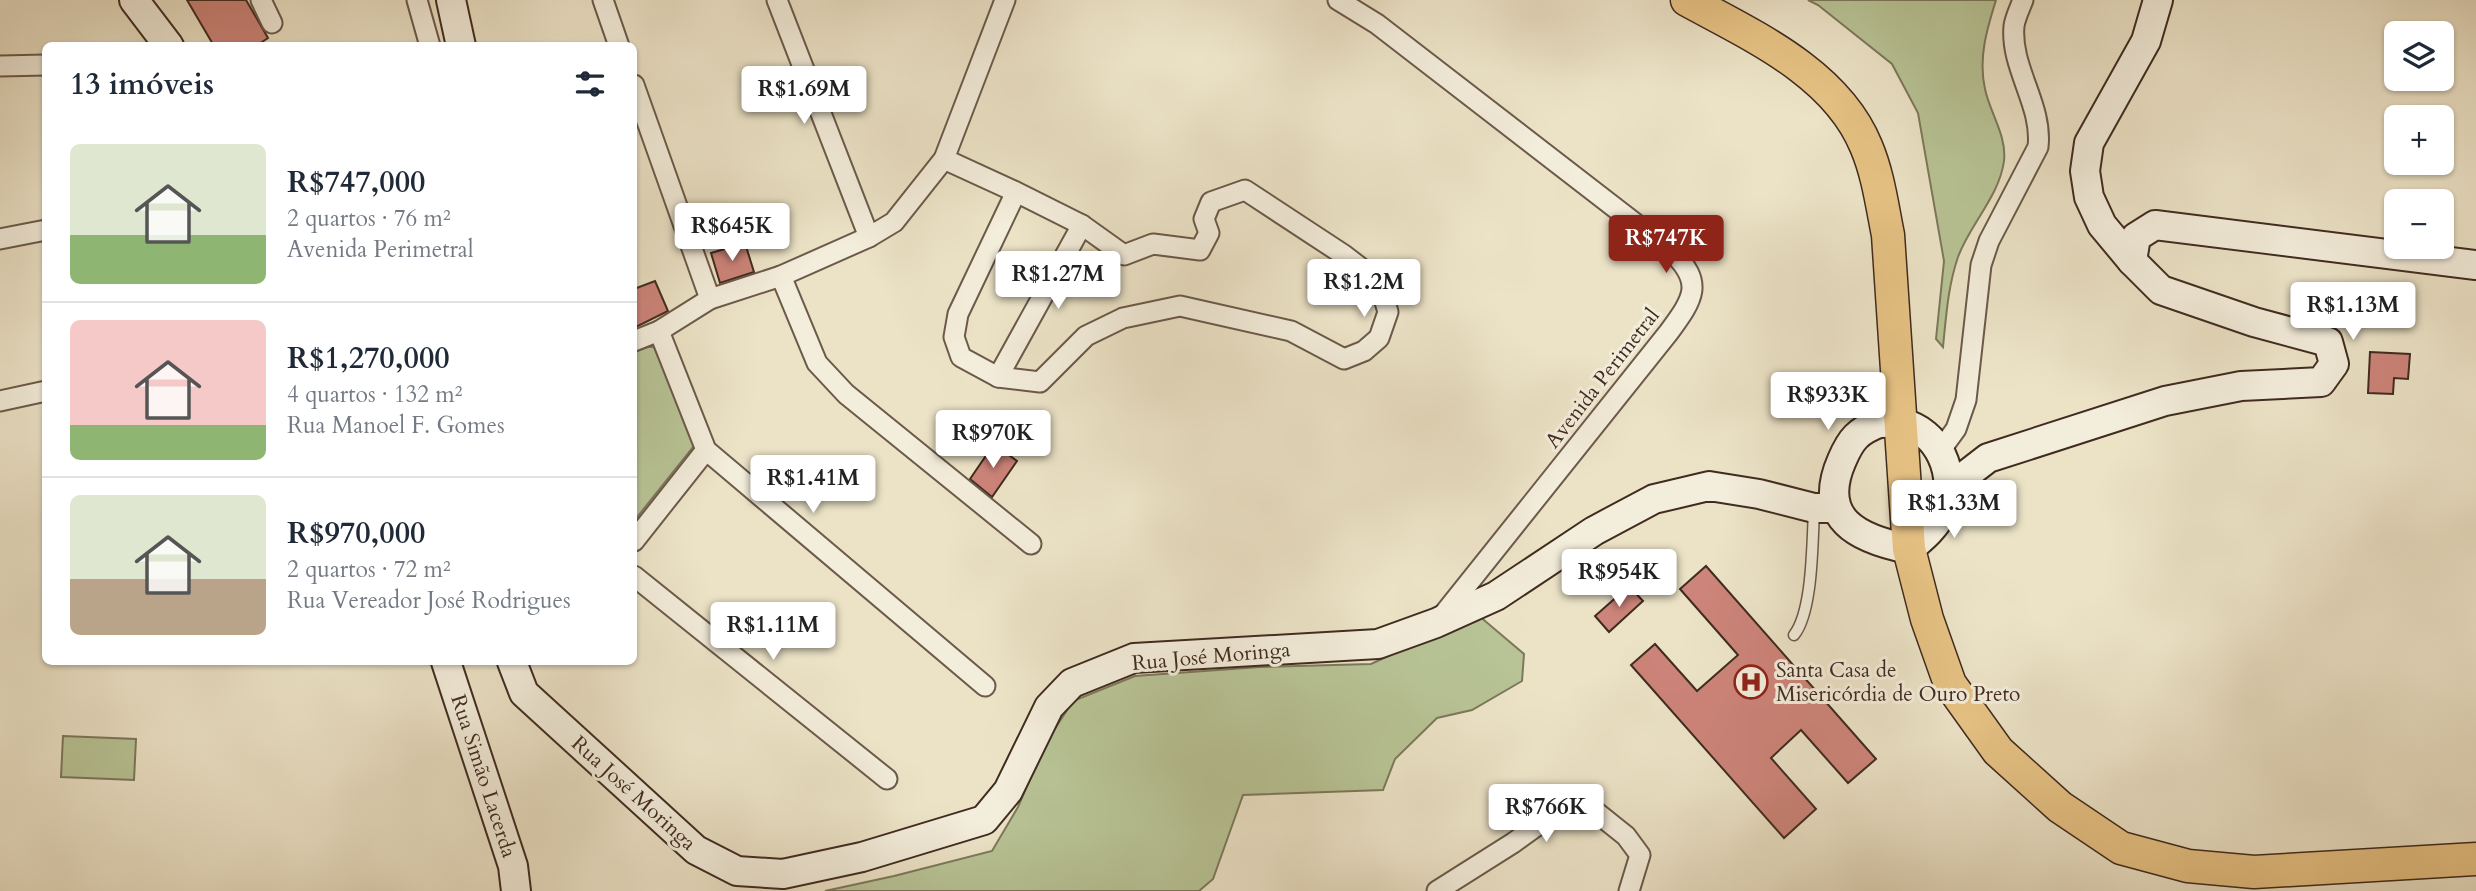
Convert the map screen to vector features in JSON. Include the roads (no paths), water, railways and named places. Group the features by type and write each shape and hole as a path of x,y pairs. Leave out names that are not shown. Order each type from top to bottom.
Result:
{"main road":[{"path":"1687,0 1753,36 1804,69 1842,105 1866,145 1880,190 1888,234 1909,550 1927,619 1950,684 1998,751 2060,807 2121,848 2188,866 2255,872 2476,859"}],"street":[{"path":"134,0 166,42"},
{"path":"261,0 272,23"},
{"path":"417,0 429,42"},
{"path":"451,0 460,42"},
{"path":"603,0 619,42"},
{"path":"777,0 869,236"},
{"path":"637,340 659,331 710,299 781,276 894,222 944,159 1005,0"},
{"name":"Avenida Perimetral","path":"1338,0 1377,24 1671,251 1686,266 1693,279 1691,296 1669,332 1436,623"},
{"path":"1940,451 1956,429 1966,400 1982,265 1989,241 2038,146 2040,131 2016,50 2014,26 2023,0"},
{"path":"1947,496 1946,472 1940,451 1928,435 1899,423 1879,423 1864,429 1850,443 1825,508 1854,530 1881,544 1909,550 1925,537 1936,523 1947,496 1966,475 1988,458 2165,401 2241,386 2320,382 2334,364 2328,342 2254,321 2161,289 2132,261 2102,225 2089,197 2085,171 2089,142 2146,41 2158,0"},
{"path":"0,66 42,65"},
{"path":"637,93 710,299"},
{"path":"944,159 1016,192 1082,225 1124,256 1153,244 1200,250 1209,233 1204,219 1211,202 1245,190 1344,255 1379,282 1388,312 1379,338 1364,351 1344,359 1291,331 1180,306 1123,318 1086,336 1040,382 998,377 961,358 954,337 958,314 1016,192"},
{"path":"998,377 1082,225"},
{"path":"2132,261 2136,237 2155,225 2476,265"},
{"path":"0,239 42,231"},
{"path":"781,276 817,363 846,394 1031,544"},
{"path":"659,331 706,450 985,686"},
{"path":"0,401 42,392"},
{"path":"637,537 706,450"},
{"path":"1940,451 1988,458"},
{"name":"Rua José Moringa","path":"513,665 524,693 696,850 737,872 783,873 862,857 984,820 1008,791 1049,707 1073,683 1134,658 1378,644 1436,623 1496,596 1594,531 1654,499 1709,486 1825,508"},
{"path":"637,578 887,779"},
{"name":"Rua Simão Lacerda","path":"447,665 513,866 516,891"},
{"path":"1437,891 1513,843 1567,804 1596,812 1626,836 1640,855 1629,891"}],"lane":[{"path":"1794,635 1801,623 1825,508"}],"place":[{"name":"Santa Casa de Misericórdia de Ouro Preto","path":"1751,682"}]}
